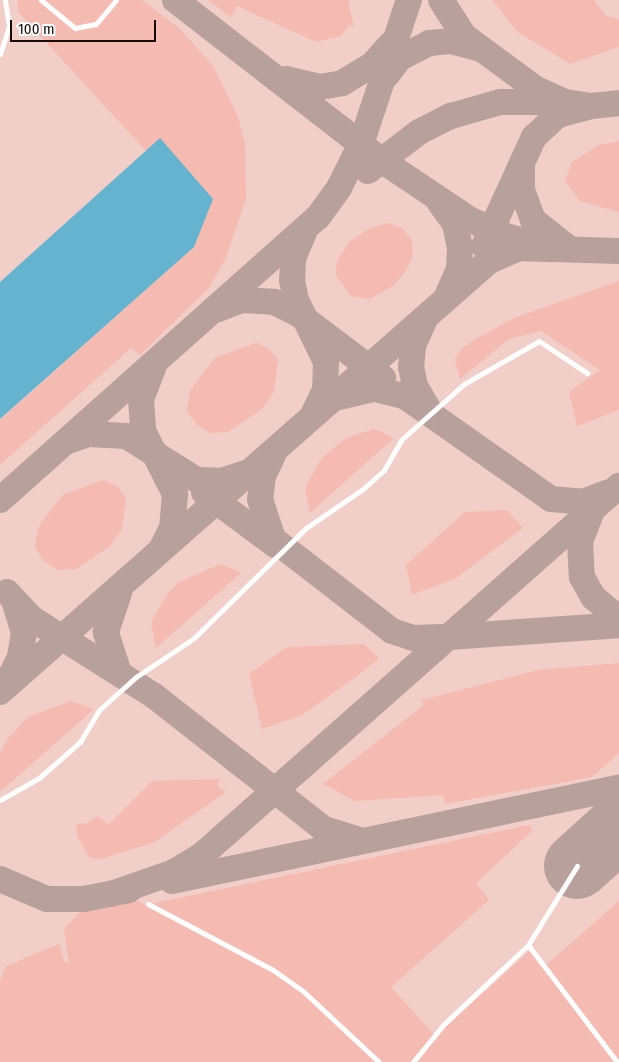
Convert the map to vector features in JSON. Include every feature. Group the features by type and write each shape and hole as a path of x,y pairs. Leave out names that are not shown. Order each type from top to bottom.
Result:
{"lane":[{"path":"0,54 9,26 5,0"},
{"path":"41,0 75,28 96,24 116,0"},
{"path":"0,800 39,778 80,742 99,710 136,677 194,638 306,528 363,489 384,470 401,440 464,384 539,341 587,373"},
{"path":"413,1062 444,1024 528,945 577,866"},
{"path":"148,904 273,970 303,991 379,1062"},
{"path":"528,945 617,1062"}],"shaded area":[{"path":"0,0 619,0 619,1062 0,1062"},
{"path":"17,0 142,0 180,29 213,66 238,116 245,145 246,199 225,260 209,288 140,355 131,348 0,465 0,420 194,247 160,139 146,151 19,13"},
{"path":"208,0 348,0 354,27 349,25 341,36 316,42 237,6 231,17"},
{"path":"492,0 594,0 606,16 619,19 619,47 570,64 518,32"},
{"path":"619,141 619,212 580,201 565,181 572,162 599,145"},
{"path":"389,223 403,229 412,240 413,255 406,271 394,285 370,299 351,296 335,274 338,259 349,242 370,228"},
{"path":"619,281 619,410 577,426 569,392 600,370 541,331 509,339 460,379 455,360 461,349 474,340 514,318"},
{"path":"256,343 269,349 278,360 274,392 262,409 228,432 211,433 197,425 187,411 190,391 199,378 215,358"},
{"path":"374,429 394,438 310,513 305,488 321,459 346,438"},
{"path":"103,480 117,486 126,497 122,529 110,546 76,569 58,570 45,562 35,548 38,528 63,495"},
{"path":"507,510 523,528 456,578 412,595 406,565 465,512"},
{"path":"221,564 241,573 156,648 151,622 168,593 179,582"},
{"path":"364,644 379,658 360,674 302,715 262,729 249,674 287,647"},
{"path":"619,663 619,753 592,777 445,804 443,795 355,801 323,784 424,705 422,700 538,670"},
{"path":"71,701 94,709 0,792 0,754 7,739 28,717"},
{"path":"220,779 217,786 226,792 153,843 100,859 90,858 78,838 76,823 86,824 97,816 109,824 152,781"},
{"path":"529,825 533,830 476,883 489,900 391,987 435,1036 533,948 545,966 619,901 619,1062 0,1062 0,980 6,966 59,944 65,963 69,962 64,929 79,913 138,901 145,905"}],"water":[{"path":"160,138 213,199 194,247 0,419 0,282"}],"taxiway":[{"path":"175,0 381,160 469,219 506,236 552,249 619,251"},
{"path":"0,500 318,217 339,188 361,144 409,0"},
{"path":"441,0 464,36 536,89 565,102 591,106 619,103"},
{"path":"387,75 400,58 429,43 450,41 478,48"},
{"path":"286,79 320,87 342,83 372,65 391,44"},
{"path":"368,171 419,132 451,116 500,102 565,102"},
{"path":"484,246 534,137 558,115 591,106"},
{"path":"522,167 522,190 533,220 567,247"},
{"path":"440,203 455,224 460,248 459,269 448,294"},
{"path":"305,230 293,258 292,281 296,300 326,362 325,390 314,413"},
{"path":"0,692 489,261 519,248 552,249"},
{"path":"218,309 241,300 274,302 297,313 383,378"},
{"path":"424,321 413,346 411,367 415,386 429,410"},
{"path":"153,368 141,399 143,431 175,494 172,528 162,548"},
{"path":"339,397 375,389 406,397 551,499 583,502 607,493"},
{"path":"68,441 88,434 126,436 197,480 221,481 248,472"},
{"path":"273,455 263,476 260,499 273,539 392,631 413,638 619,625"},
{"path":"111,894 174,872 202,855 619,486"},
{"path":"204,492 275,545"},
{"path":"591,513 580,542 582,577 593,597 619,619"},
{"path":"7,592 31,618 153,695 324,829 360,840"},
{"path":"118,670 106,632 119,593"},
{"path":"7,683 20,657 24,633 14,601"},
{"path":"172,881 619,788"},
{"path":"0,879 47,899 84,899 129,890"}],"runway":[{"path":"577,866 619,828"}]}
